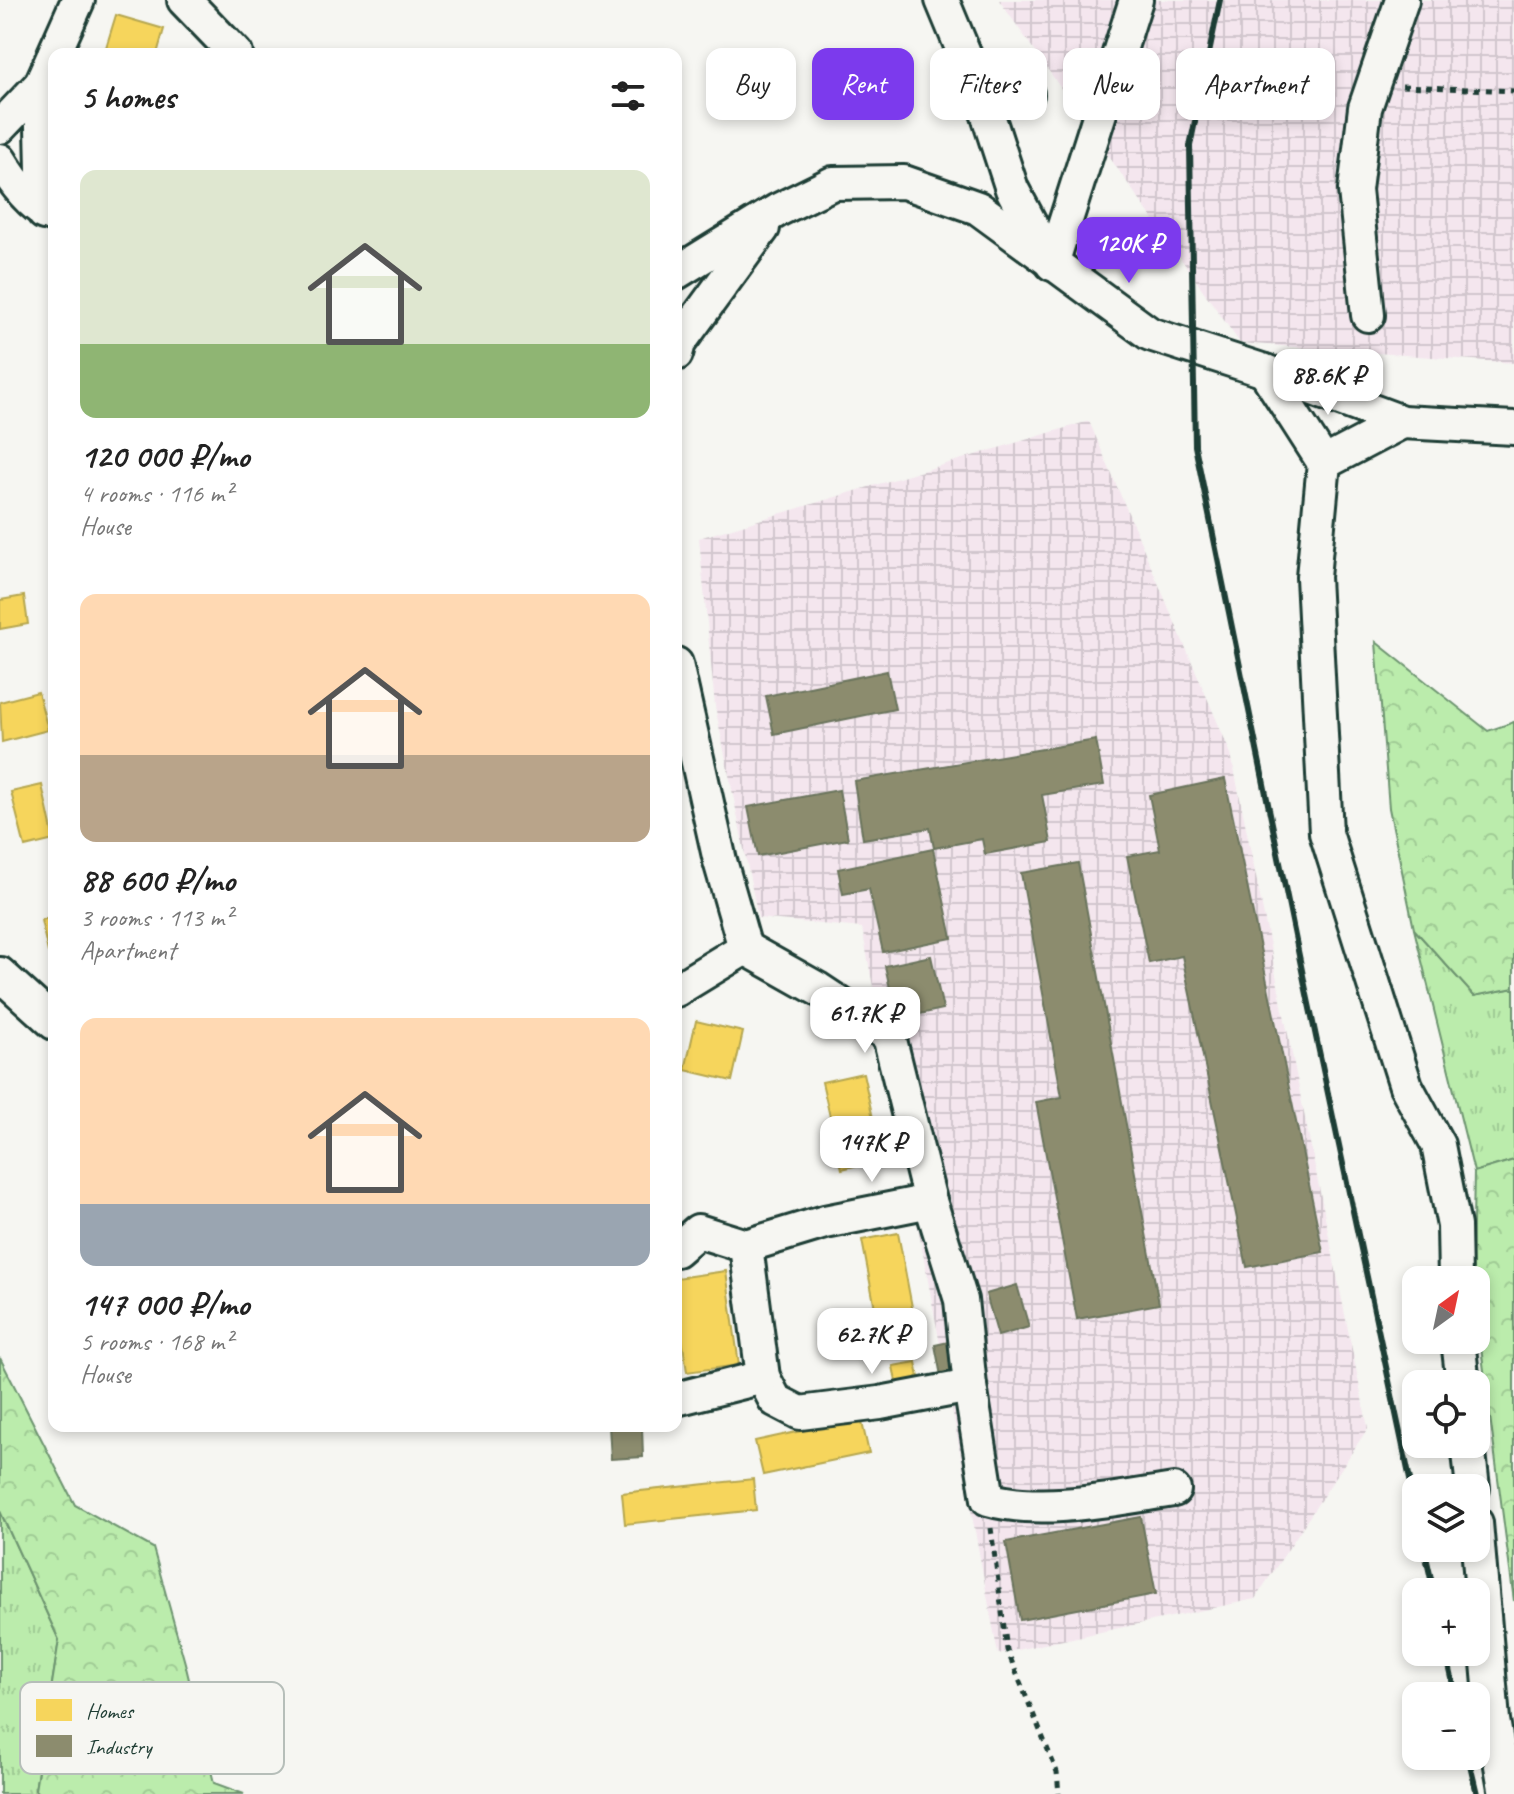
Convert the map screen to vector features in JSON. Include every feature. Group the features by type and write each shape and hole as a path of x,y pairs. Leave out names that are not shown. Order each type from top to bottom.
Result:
{"street":[{"path":"57,48 78,0"},
{"path":"184,0 230,48"},
{"path":"942,0 962,48"},
{"path":"1052,264 1136,0"},
{"path":"1368,315 1355,190 1365,108 1402,0"},
{"path":"0,127 41,84 48,68"},
{"path":"41,84 48,198"},
{"path":"989,120 1012,189 1052,264"},
{"path":"0,160 10,177 48,213"},
{"path":"682,269 778,210 833,183 904,182 978,208 1150,334 1265,371 1402,422 1514,428"},
{"path":"978,208 1012,189"},
{"path":"682,339 778,210"},
{"path":"1265,371 1324,463 1313,577 1326,833 1406,1086 1438,1145 1454,1226 1455,1266"},
{"path":"1324,463 1402,422"},
{"path":"682,691 720,861 745,948 818,989 889,1036 930,1201 961,1300 970,1386 988,1499 1009,1506 1087,1503 1174,1490"},
{"path":"683,980 745,948"},
{"path":"0,974 48,1018"},
{"path":"682,1245 698,1231 746,1246 825,1222 930,1201"},
{"path":"746,1246 763,1377 775,1400 800,1413 880,1403 970,1386"},
{"path":"682,1397 763,1377"},
{"path":"1479,1562 1493,1720 1506,1794"}],"path":[{"path":"1373,85 1514,91"},
{"path":"988,1499 1007,1650 1057,1772 1059,1794"}],"shaded area":[{"path":"999,0 1514,0 1514,363 1240,343 1083,120 1160,120 1160,48 1063,48 1063,91 1047,68 1047,48 1033,48"},
{"path":"1089,421 1231,754 1368,1428 1255,1599 998,1654 862,928 758,918 715,706 699,538"}],"green space":[{"path":"1376,642 1488,731 1514,722 1514,988 1474,996 1414,929 1389,808"},
{"path":"1414,929 1474,996 1514,988 1514,1160 1474,1172"},
{"path":"1514,1160 1514,1601 1490,1417 1490,1370 1484,1370 1482,1354 1490,1354 1490,1266 1472,1266 1474,1172"},
{"path":"0,1358 75,1505 153,1548 190,1682 52,1682 59,1640 0,1511"},
{"path":"0,1511 59,1640 52,1682 20,1682 20,1774 38,1774 35,1790 39,1794 0,1794"},
{"path":"38,1774 212,1774 214,1783 244,1794 39,1794 35,1790"}],"building: Homes":[{"path":"116,15 164,29 159,48 106,48"},
{"path":"24,596 28,624 0,629 0,600"},
{"path":"38,692 48,730 2,742 0,702"},
{"path":"42,785 48,812 48,841 25,847 11,792"},
{"path":"48,918 48,952 41,920"},
{"path":"696,1021 743,1032 732,1081 685,1070"},
{"path":"863,1073 882,1159 842,1169 822,1082"},
{"path":"898,1233 918,1339 882,1345 862,1240"},
{"path":"726,1271 739,1365 687,1372 682,1338 682,1277"},
{"path":"916,1362 921,1388 898,1392 893,1366"},
{"path":"861,1418 869,1453 763,1475 755,1441"},
{"path":"753,1479 756,1510 625,1524 622,1493"}],"building: Industry":[{"path":"887,671 895,709 774,734 766,696"},
{"path":"1096,740 1104,785 1042,795 1051,842 985,854 982,839 934,848 930,828 863,839 854,781"},
{"path":"1225,779 1323,1252 1247,1267 1182,956 1149,963 1127,856 1160,850 1149,795"},
{"path":"839,790 848,839 758,856 748,807"},
{"path":"933,849 952,938 883,952 869,889 843,894 838,869"},
{"path":"1078,863 1159,1304 1077,1319 1036,1102 1062,1097 1021,873"},
{"path":"931,956 943,1009 897,1019 885,966"},
{"path":"1017,1285 1029,1327 998,1336 986,1294"},
{"path":"953,1341 961,1377 942,1381 935,1345"},
{"path":"609,1432 642,1432 643,1457 611,1459"},
{"path":"1141,1517 1156,1594 1020,1620 1006,1542"}],"railway":[{"path":"1220,0 1190,146 1195,446 1409,1474"},
{"path":"1427,1562 1431,1578"},
{"path":"1449,1666 1453,1682"},
{"path":"1471,1770 1477,1794"}]}
